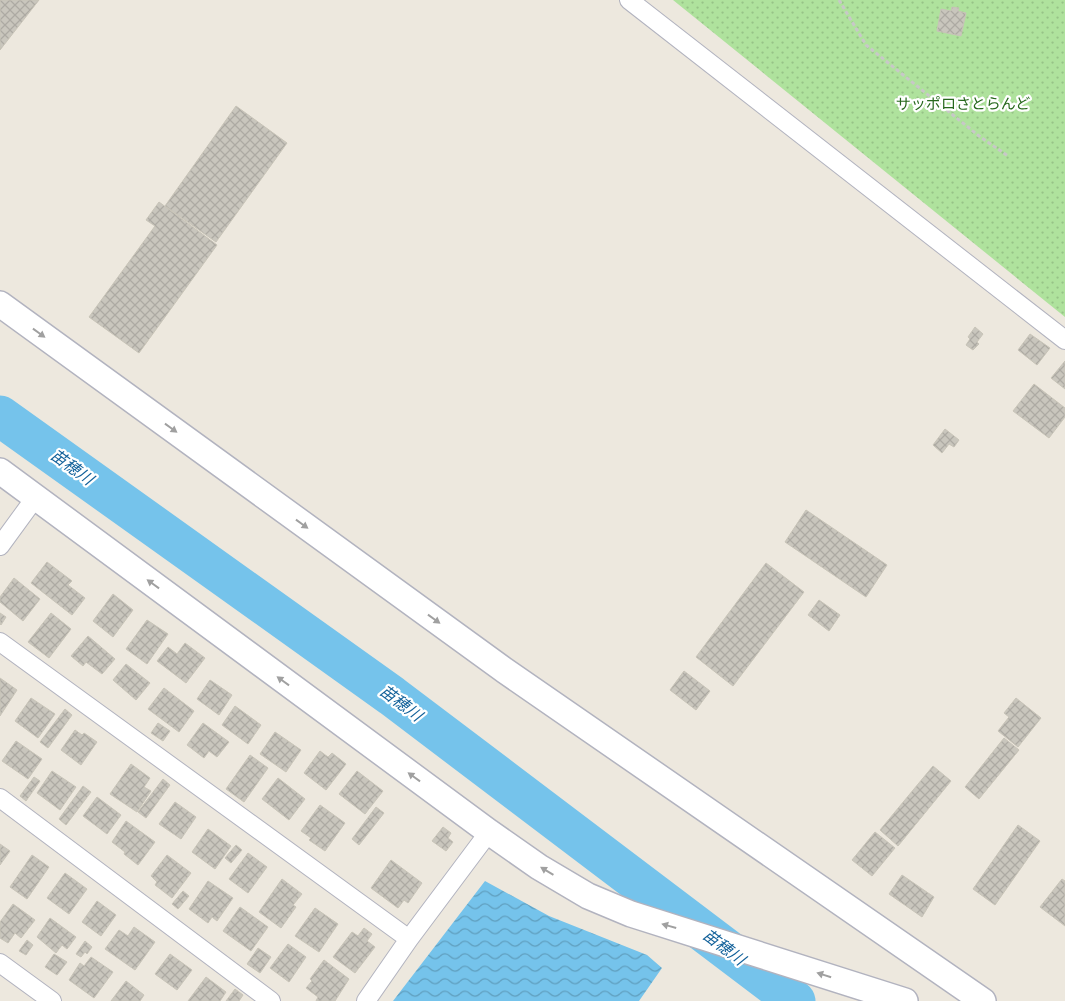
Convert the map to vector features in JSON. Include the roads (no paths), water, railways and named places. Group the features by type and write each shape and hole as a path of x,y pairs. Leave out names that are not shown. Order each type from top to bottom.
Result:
{"street":[{"path":"629,0 1065,340"},
{"path":"0,304 504,670 983,1001"},
{"path":"0,472 489,832 539,867 588,896 631,914 905,1001"},
{"path":"0,546 35,498"},
{"path":"0,642 409,939"},
{"path":"0,798 271,1001"},
{"path":"366,1001 409,939 489,832"},
{"path":"0,963 52,1001"}],"water":[{"path":"485,881 549,916 647,955 662,968 639,1001 393,1001"}],"waterway":[{"name":"苗穂川","path":"0,416 392,696 795,1001"}],"park label":[{"name":"サッポロさとらんど","path":"963,103"}]}
